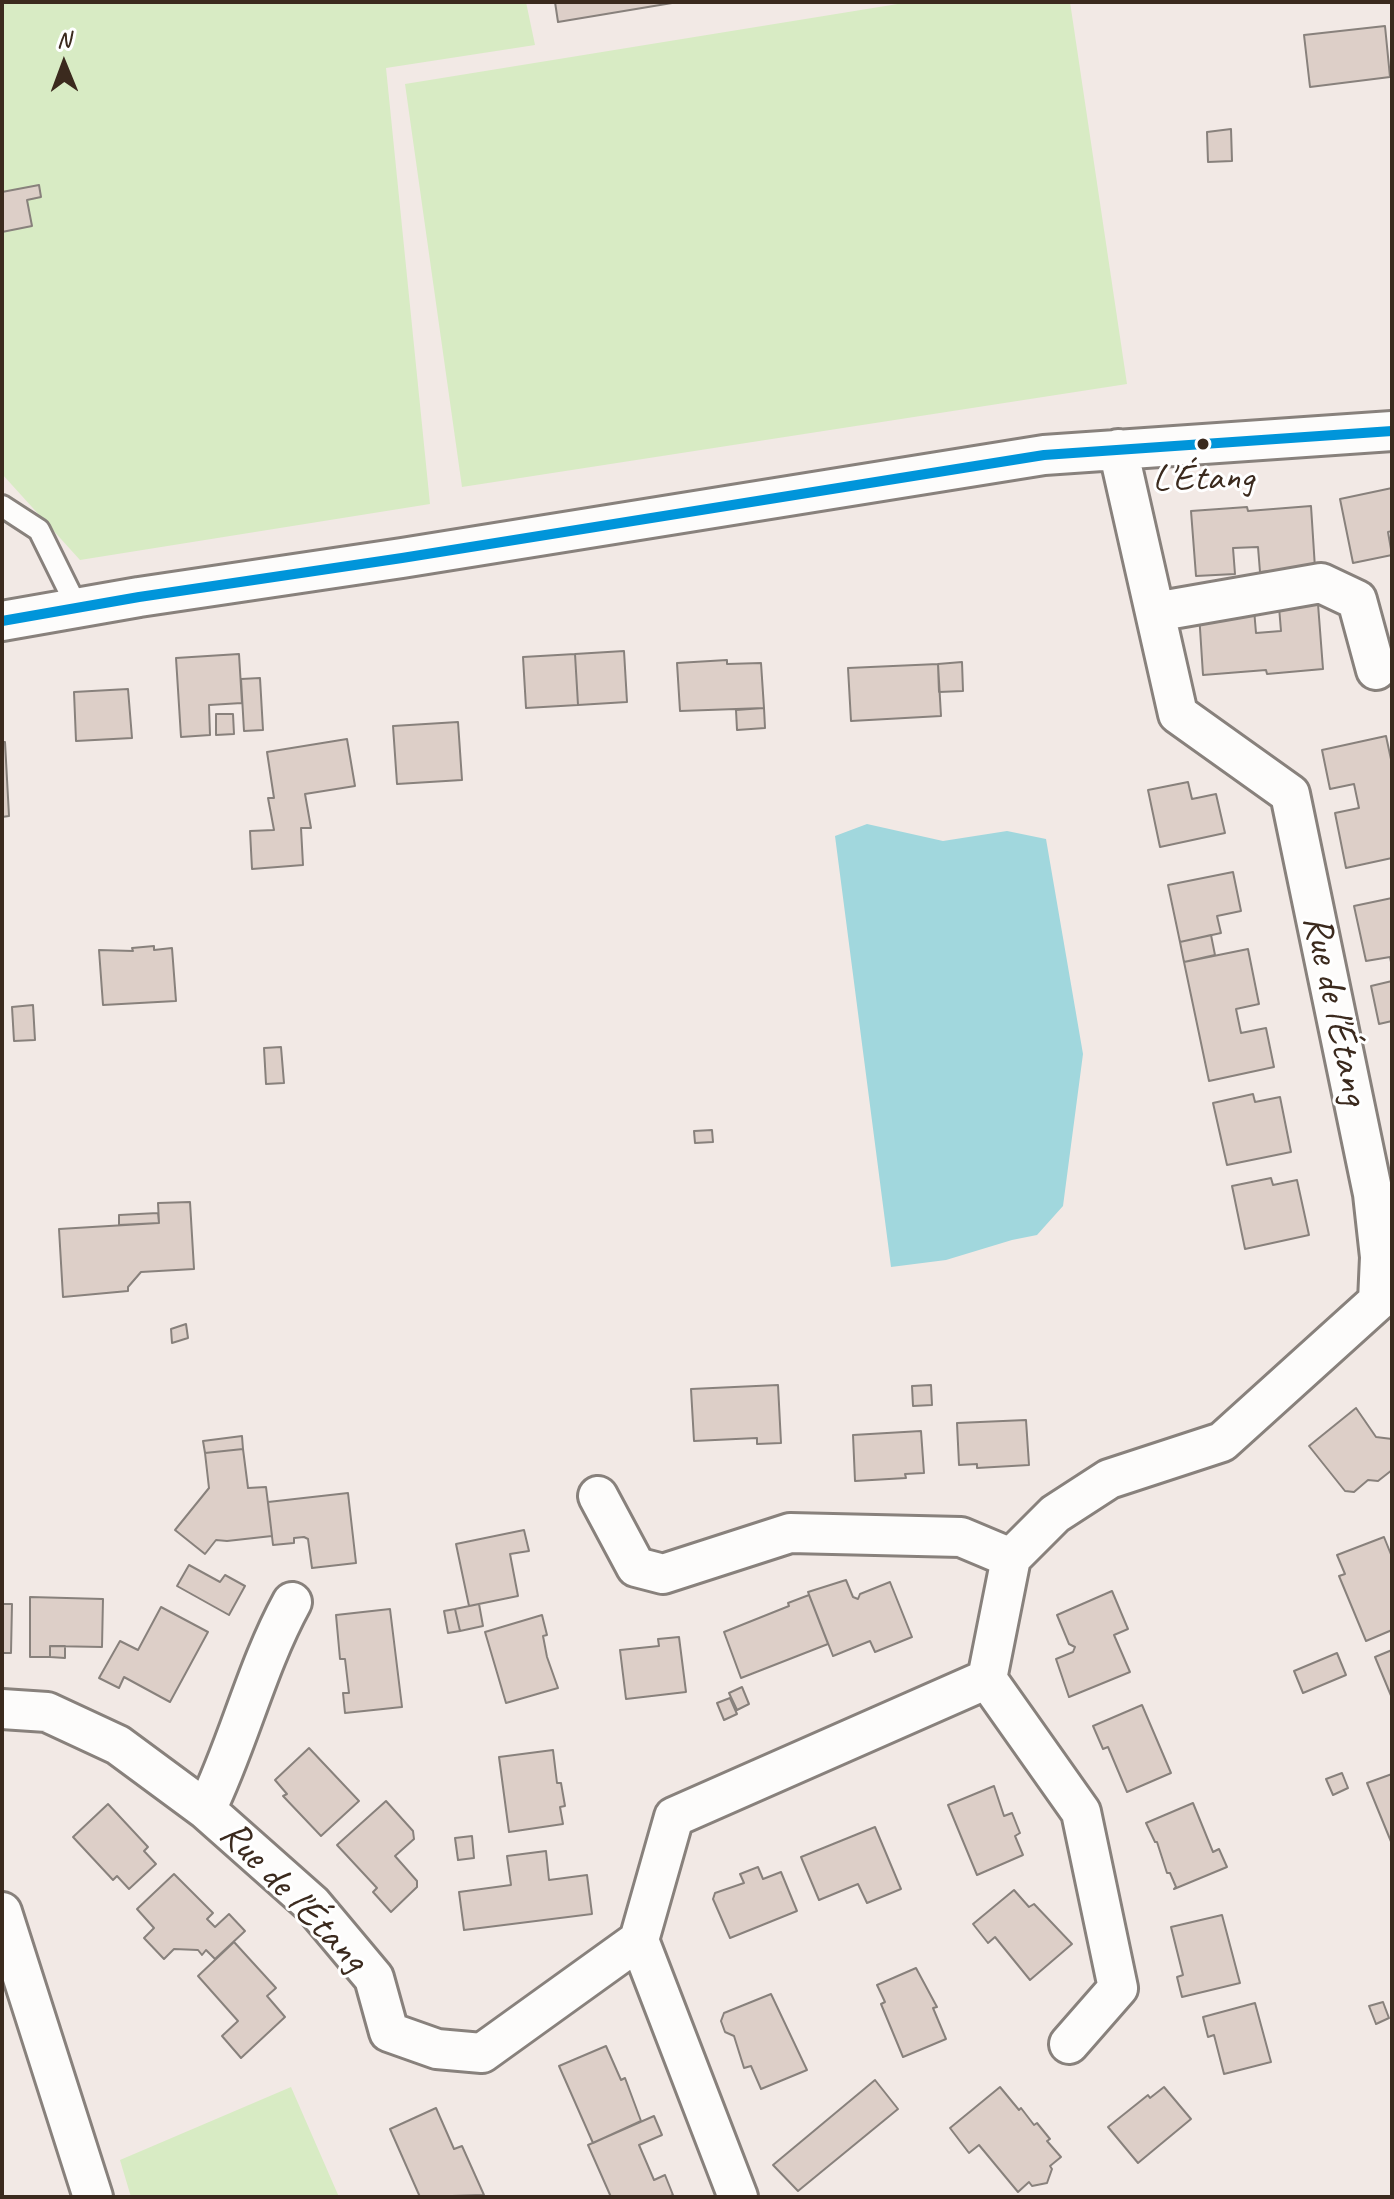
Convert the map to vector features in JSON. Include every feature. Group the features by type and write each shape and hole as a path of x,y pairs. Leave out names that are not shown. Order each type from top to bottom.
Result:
{"street":[{"path":"2,621 1044,455 1392,431"},
{"name":"Rue de l'Étang","path":"1011,1558 1055,1514 1109,1479 1222,1442 1385,1308 1380,1257 1382,1184 1290,794 1178,714 1118,449"},
{"path":"1155,612 1321,583 1357,600 1376,670"},
{"path":"598,1496 636,1567 663,1574 790,1533 961,1537 1011,1558 987,1679 1081,1812 1118,1988 1069,2044"},
{"name":"Rue de l'Étang","path":"206,1810 224,1773 273,1637 292,1602"},
{"path":"738,2197 639,1940 674,1817 987,1679"},
{"name":"Rue de l'Étang","path":"2,1709 47,1712 118,1745 206,1810 312,1904 374,1978 389,2032 437,2049 482,2053 639,1940"},
{"path":"2,1912 93,2197"}],"lane":[{"path":"2,506 39,530 78,609"}],"green space":[{"path":"2,2 526,2 535,45 386,68 430,504 80,560 2,474"},
{"path":"910,2 1070,2 1127,384 462,487 405,84"},
{"path":"291,2087 339,2197 131,2197 120,2160"}],"water":[{"path":"867,824 943,841 1007,831 1046,839 1083,1054 1063,1206 1037,1235 946,1260 891,1267 835,836"}],"building":[{"path":"555,2 678,2 558,22"},
{"path":"1385,26 1390,77 1310,87 1304,35"},
{"path":"1231,129 1232,161 1208,162 1207,132"},
{"path":"39,185 41,197 27,200 32,226 2,232 2,192"},
{"path":"1392,488 1392,531 1388,532 1392,555 1353,563 1340,499"},
{"path":"1311,506 1315,568 1260,572 1258,547 1233,548 1235,574 1196,576 1191,511"},
{"path":"1318,604 1323,669 1203,675 1199,613 1254,609 1256,633 1281,631 1279,607"},
{"path":"624,651 627,702 578,705 575,654"},
{"path":"239,654 242,703 209,705 210,735 181,737 176,658"},
{"path":"575,654 578,705 526,708 523,657"},
{"path":"727,660 727,664 761,663 764,708 680,711 677,663"},
{"path":"962,662 963,691 939,692 938,664"},
{"path":"938,664 941,716 851,721 848,668"},
{"path":"260,678 263,730 244,731 241,679"},
{"path":"128,689 132,738 76,741 74,692"},
{"path":"764,708 765,728 737,730 736,710"},
{"path":"216,714 233,714 234,734 216,735"},
{"path":"458,722 462,780 397,784 393,726"},
{"path":"1386,736 1392,764 1392,858 1346,868 1335,813 1359,808 1354,784 1330,789 1322,750"},
{"path":"347,739 355,786 305,794 311,828 301,828 303,865 252,869 250,831 274,830 268,798 274,798 267,752"},
{"path":"2,742 5,742 9,816 2,817"},
{"path":"1188,782 1192,799 1216,794 1225,833 1160,847 1148,790"},
{"path":"1233,872 1241,911 1217,916 1221,933 1180,942 1168,885"},
{"path":"1392,898 1392,967 1390,957 1366,961 1354,906"},
{"path":"1211,935 1215,955 1184,962 1180,942"},
{"path":"154,946 154,950 172,948 176,1001 103,1005 99,950 133,951 132,948"},
{"path":"1248,949 1259,1004 1236,1009 1241,1033 1266,1028 1274,1067 1209,1081 1184,962"},
{"path":"1392,981 1392,1021 1379,1024 1371,986"},
{"path":"33,1005 35,1040 14,1041 12,1007"},
{"path":"281,1047 284,1083 266,1084 264,1048"},
{"path":"1253,1094 1255,1102 1280,1097 1291,1152 1227,1165 1213,1103"},
{"path":"712,1130 713,1142 695,1143 694,1131"},
{"path":"1271,1178 1273,1185 1297,1180 1309,1235 1245,1249 1232,1186"},
{"path":"190,1202 194,1269 141,1272 128,1291 63,1297 59,1229 159,1223 158,1203"},
{"path":"158,1213 159,1223 119,1225 119,1215"},
{"path":"186,1324 188,1338 172,1343 171,1329"},
{"path":"778,1385 781,1443 757,1444 757,1438 694,1441 691,1389"},
{"path":"931,1385 932,1405 913,1406 912,1386"},
{"path":"1356,1408 1376,1437 1392,1439 1392,1470 1378,1481 1368,1480 1354,1492 1345,1491 1309,1446"},
{"path":"1026,1420 1029,1465 977,1468 977,1464 959,1465 957,1423"},
{"path":"921,1431 924,1473 905,1474 906,1478 855,1481 853,1435"},
{"path":"242,1436 243,1449 205,1453 203,1441"},
{"path":"243,1449 248,1488 266,1487 272,1536 216,1540 205,1554 175,1530 209,1488 205,1453"},
{"path":"348,1493 356,1563 312,1568 308,1539 304,1537 294,1538 294,1543 273,1545 268,1502"},
{"path":"524,1530 529,1551 510,1554 518,1596 469,1606 456,1544"},
{"path":"1384,1537 1392,1557 1392,1630 1366,1641 1339,1576 1345,1574 1337,1555"},
{"path":"189,1565 220,1582 225,1575 245,1586 229,1615 177,1586"},
{"path":"846,1580 853,1597 858,1599 860,1594 890,1582 912,1637 875,1652 870,1641 833,1656 808,1592"},
{"path":"1112,1591 1128,1629 1114,1635 1130,1672 1069,1697 1056,1659 1073,1652 1075,1647 1069,1644 1057,1615"},
{"path":"809,1595 828,1644 741,1678 724,1632"},
{"path":"30,1597 103,1599 102,1647 50,1646 50,1657 30,1657"},
{"path":"2,1604 12,1604 11,1653 2,1653"},
{"path":"479,1604 483,1626 460,1631 455,1609"},
{"path":"161,1607 208,1632 170,1702 124,1677 119,1688 99,1678 120,1641 138,1650"},
{"path":"390,1609 402,1707 345,1713 343,1693 349,1693 345,1659 340,1659 336,1615"},
{"path":"455,1609 460,1631 448,1633 444,1611"},
{"path":"542,1615 547,1635 543,1636 547,1657 558,1688 506,1703 485,1632"},
{"path":"679,1637 686,1692 626,1699 620,1650 659,1646 658,1639"},
{"path":"50,1646 65,1646 65,1658 50,1657"},
{"path":"1392,1650 1392,1698 1375,1657"},
{"path":"1337,1653 1346,1675 1303,1693 1294,1671"},
{"path":"742,1687 749,1704 737,1710 729,1693"},
{"path":"730,1698 737,1714 724,1720 717,1703"},
{"path":"1142,1705 1171,1773 1127,1792 1108,1747 1103,1749 1093,1726"},
{"path":"309,1748 359,1801 321,1836 283,1796 287,1794 275,1780"},
{"path":"553,1750 557,1783 561,1783 565,1806 560,1807 563,1824 509,1832 499,1757"},
{"path":"1342,1773 1348,1788 1333,1795 1326,1779"},
{"path":"1392,1774 1392,1844 1367,1783"},
{"path":"994,1786 1004,1816 1012,1813 1020,1833 1015,1836 1023,1855 977,1875 948,1805"},
{"path":"386,1801 413,1831 414,1839 395,1856 417,1881 417,1887 391,1912 373,1892 377,1888 337,1845"},
{"path":"1193,1803 1213,1852 1219,1849 1227,1867 1174,1889 1176,1887 1170,1873 1167,1873 1157,1842 1146,1823"},
{"path":"108,1804 148,1847 144,1851 156,1864 129,1889 117,1876 113,1880 73,1837"},
{"path":"875,1827 901,1889 867,1903 858,1884 819,1900 801,1857"},
{"path":"472,1836 474,1858 458,1860 455,1838"},
{"path":"546,1851 549,1880 587,1875 592,1914 464,1930 459,1892 511,1885 507,1856"},
{"path":"758,1867 763,1879 781,1872 797,1911 730,1938 713,1899 715,1893 744,1883 740,1874"},
{"path":"174,1874 213,1913 207,1919 215,1927 229,1914 245,1931 215,1959 206,1950 202,1955 198,1950 174,1949 164,1959 144,1938 154,1928 137,1909"},
{"path":"1014,1890 1029,1907 1034,1904 1072,1944 1030,1980 995,1937 988,1943 973,1924"},
{"path":"1222,1915 1240,1983 1182,1997 1177,1977 1183,1975 1171,1927"},
{"path":"234,1942 276,1988 267,1996 285,2017 241,2058 222,2036 238,2021 198,1976"},
{"path":"916,1968 937,2007 933,2008 946,2039 903,2057 881,2004 885,2002 877,1985"},
{"path":"771,1994 807,2070 761,2089 751,2066 744,2068 734,2036 725,2032 721,2021 724,2013"},
{"path":"1383,2002 1389,2018 1376,2024 1369,2006"},
{"path":"1255,2003 1271,2062 1224,2074 1214,2035 1208,2037 1203,2017"},
{"path":"606,2046 621,2080 625,2078 641,2121 593,2143 559,2066"},
{"path":"875,2080 898,2109 798,2191 773,2165"},
{"path":"1000,2087 1034,2125 1037,2123 1061,2157 1050,2166 1052,2169 1047,2183 1032,2186 1029,2182 1018,2192 979,2145 969,2153 950,2128"},
{"path":"1164,2087 1191,2119 1138,2163 1108,2127 1148,2095 1150,2098"},
{"path":"436,2108 454,2149 462,2146 484,2195 420,2197 390,2129"},
{"path":"654,2116 662,2135 639,2145 654,2180 665,2175 673,2195 611,2197 588,2145"}],"transit line":[{"path":"2,621 1044,455 1392,431"}],"place":[{"name":"L'Étang","path":"1203,444"}]}
